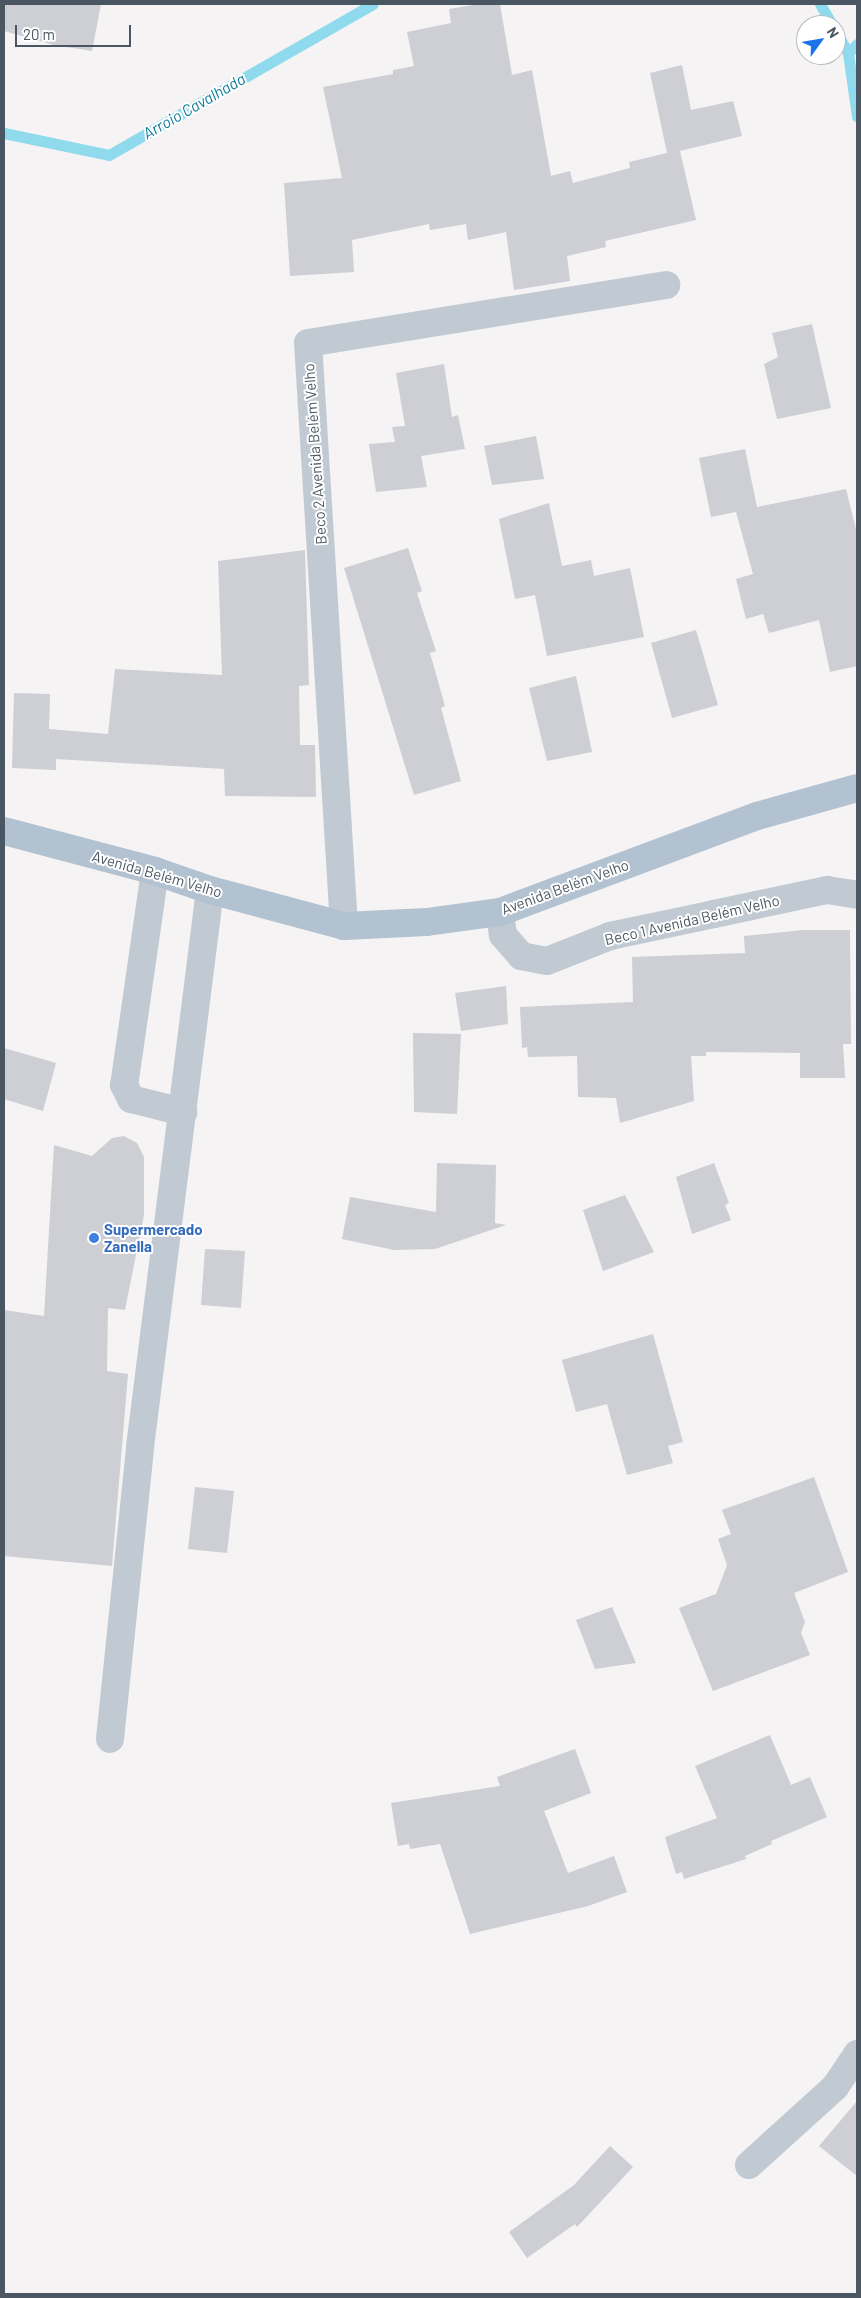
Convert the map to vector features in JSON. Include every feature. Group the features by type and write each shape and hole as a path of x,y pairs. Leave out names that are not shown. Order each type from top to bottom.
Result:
{"main road":[{"name":"Avenida Belém Velho","path":"4,831 155,870 210,890 344,926 427,922 500,912 757,816 857,788"}],"street":[{"name":"Beco 2 Avenida Belém Velho","path":"344,926 308,343 666,285"},
{"path":"155,870 124,1085 131,1099 183,1112"},
{"path":"110,1739 140,1447 210,890"},
{"name":"Beco 1 Avenida Belém Velho","path":"500,912 503,935 521,956 547,961 610,936 827,890 857,894"},
{"path":"750,2165 835,2087 857,2054"}],"building":[{"path":"4,4 101,4 92,51 54,45 4,31"},
{"path":"479,4 500,4 512,75 532,70 551,176 570,171 573,183 630,168 629,162 667,153 650,73 682,65 691,110 733,101 742,136 680,151 696,220 605,241 606,247 567,256 570,281 514,290 506,232 468,240 466,224 430,230 429,224 352,240 354,272 290,276 284,183 342,178 323,87 393,74 393,70 414,66 407,32 451,23 449,9"},
{"path":"812,324 831,408 777,419 764,364 778,357 772,333"},
{"path":"444,364 452,417 458,415 465,449 421,456 427,487 376,492 369,444 395,442 392,427 405,426 396,373"},
{"path":"536,436 544,479 492,485 484,446"},
{"path":"745,449 757,507 846,489 857,533 857,666 830,672 819,620 769,633 763,614 746,619 736,579 753,574 736,512 711,517 699,458"},
{"path":"549,503 562,566 591,560 594,576 630,568 644,637 547,656 535,595 515,599 499,519"},
{"path":"408,548 422,591 417,593 436,651 430,653 445,706 441,708 461,781 414,795 344,568"},
{"path":"305,550 309,685 299,686 300,745 315,745 316,797 225,796 224,769 56,759 56,770 12,768 14,693 50,694 49,729 108,734 115,669 222,675 218,561"},
{"path":"696,630 718,705 672,718 651,643"},
{"path":"576,676 592,752 547,761 529,688"},
{"path":"803,930 850,930 851,1044 843,1044 845,1078 800,1078 800,1053 706,1052 706,1056 691,1056 694,1101 620,1123 616,1098 578,1097 577,1056 528,1057 527,1047 522,1048 520,1007 633,1002 632,957 745,953 744,936"},
{"path":"506,986 508,1024 461,1031 455,993"},
{"path":"413,1033 461,1034 457,1114 414,1112"},
{"path":"4,1048 56,1063 43,1111 4,1099"},
{"path":"124,1136 137,1143 144,1157 144,1215 125,1310 108,1308 107,1371 128,1374 112,1566 4,1556 4,1310 44,1316 54,1145 92,1156 112,1138"},
{"path":"437,1163 496,1165 495,1223 506,1225 435,1249 394,1250 342,1239 350,1197 436,1212"},
{"path":"714,1163 729,1203 725,1205 731,1220 692,1234 676,1177"},
{"path":"625,1195 654,1252 603,1271 583,1210"},
{"path":"205,1249 245,1251 241,1308 201,1305"},
{"path":"653,1334 683,1442 668,1446 673,1463 627,1475 607,1404 576,1412 562,1360"},
{"path":"814,1477 848,1572 794,1593 805,1622 801,1633 810,1655 713,1691 679,1608 716,1594 727,1565 718,1539 731,1534 722,1510"},
{"path":"195,1487 234,1491 227,1553 188,1549"},
{"path":"612,1607 636,1663 595,1669 576,1620"},
{"path":"770,1735 791,1785 810,1777 827,1817 771,1841 772,1844 745,1856 746,1859 684,1879 682,1872 676,1874 665,1837 717,1818 695,1766"},
{"path":"575,1749 591,1793 544,1811 568,1873 614,1856 627,1892 588,1906 470,1934 440,1844 410,1849 409,1844 398,1846 391,1803 500,1786 497,1777"},
{"path":"857,2101 857,2176 819,2146"},
{"path":"610,2146 633,2167 577,2227 575,2224 527,2258 509,2232 574,2185"}],"waterway":[{"name":"Arroio Cavalhada","path":"4,133 109,155 373,4"},
{"name":"Arroio Cavalhada","path":"820,4 826,15"},
{"path":"848,53 857,44"},
{"name":"Arroio Cavalhada","path":"846,50 857,116"}],"place":[{"name":"Supermercado Zanella","path":"94,1238"}]}
